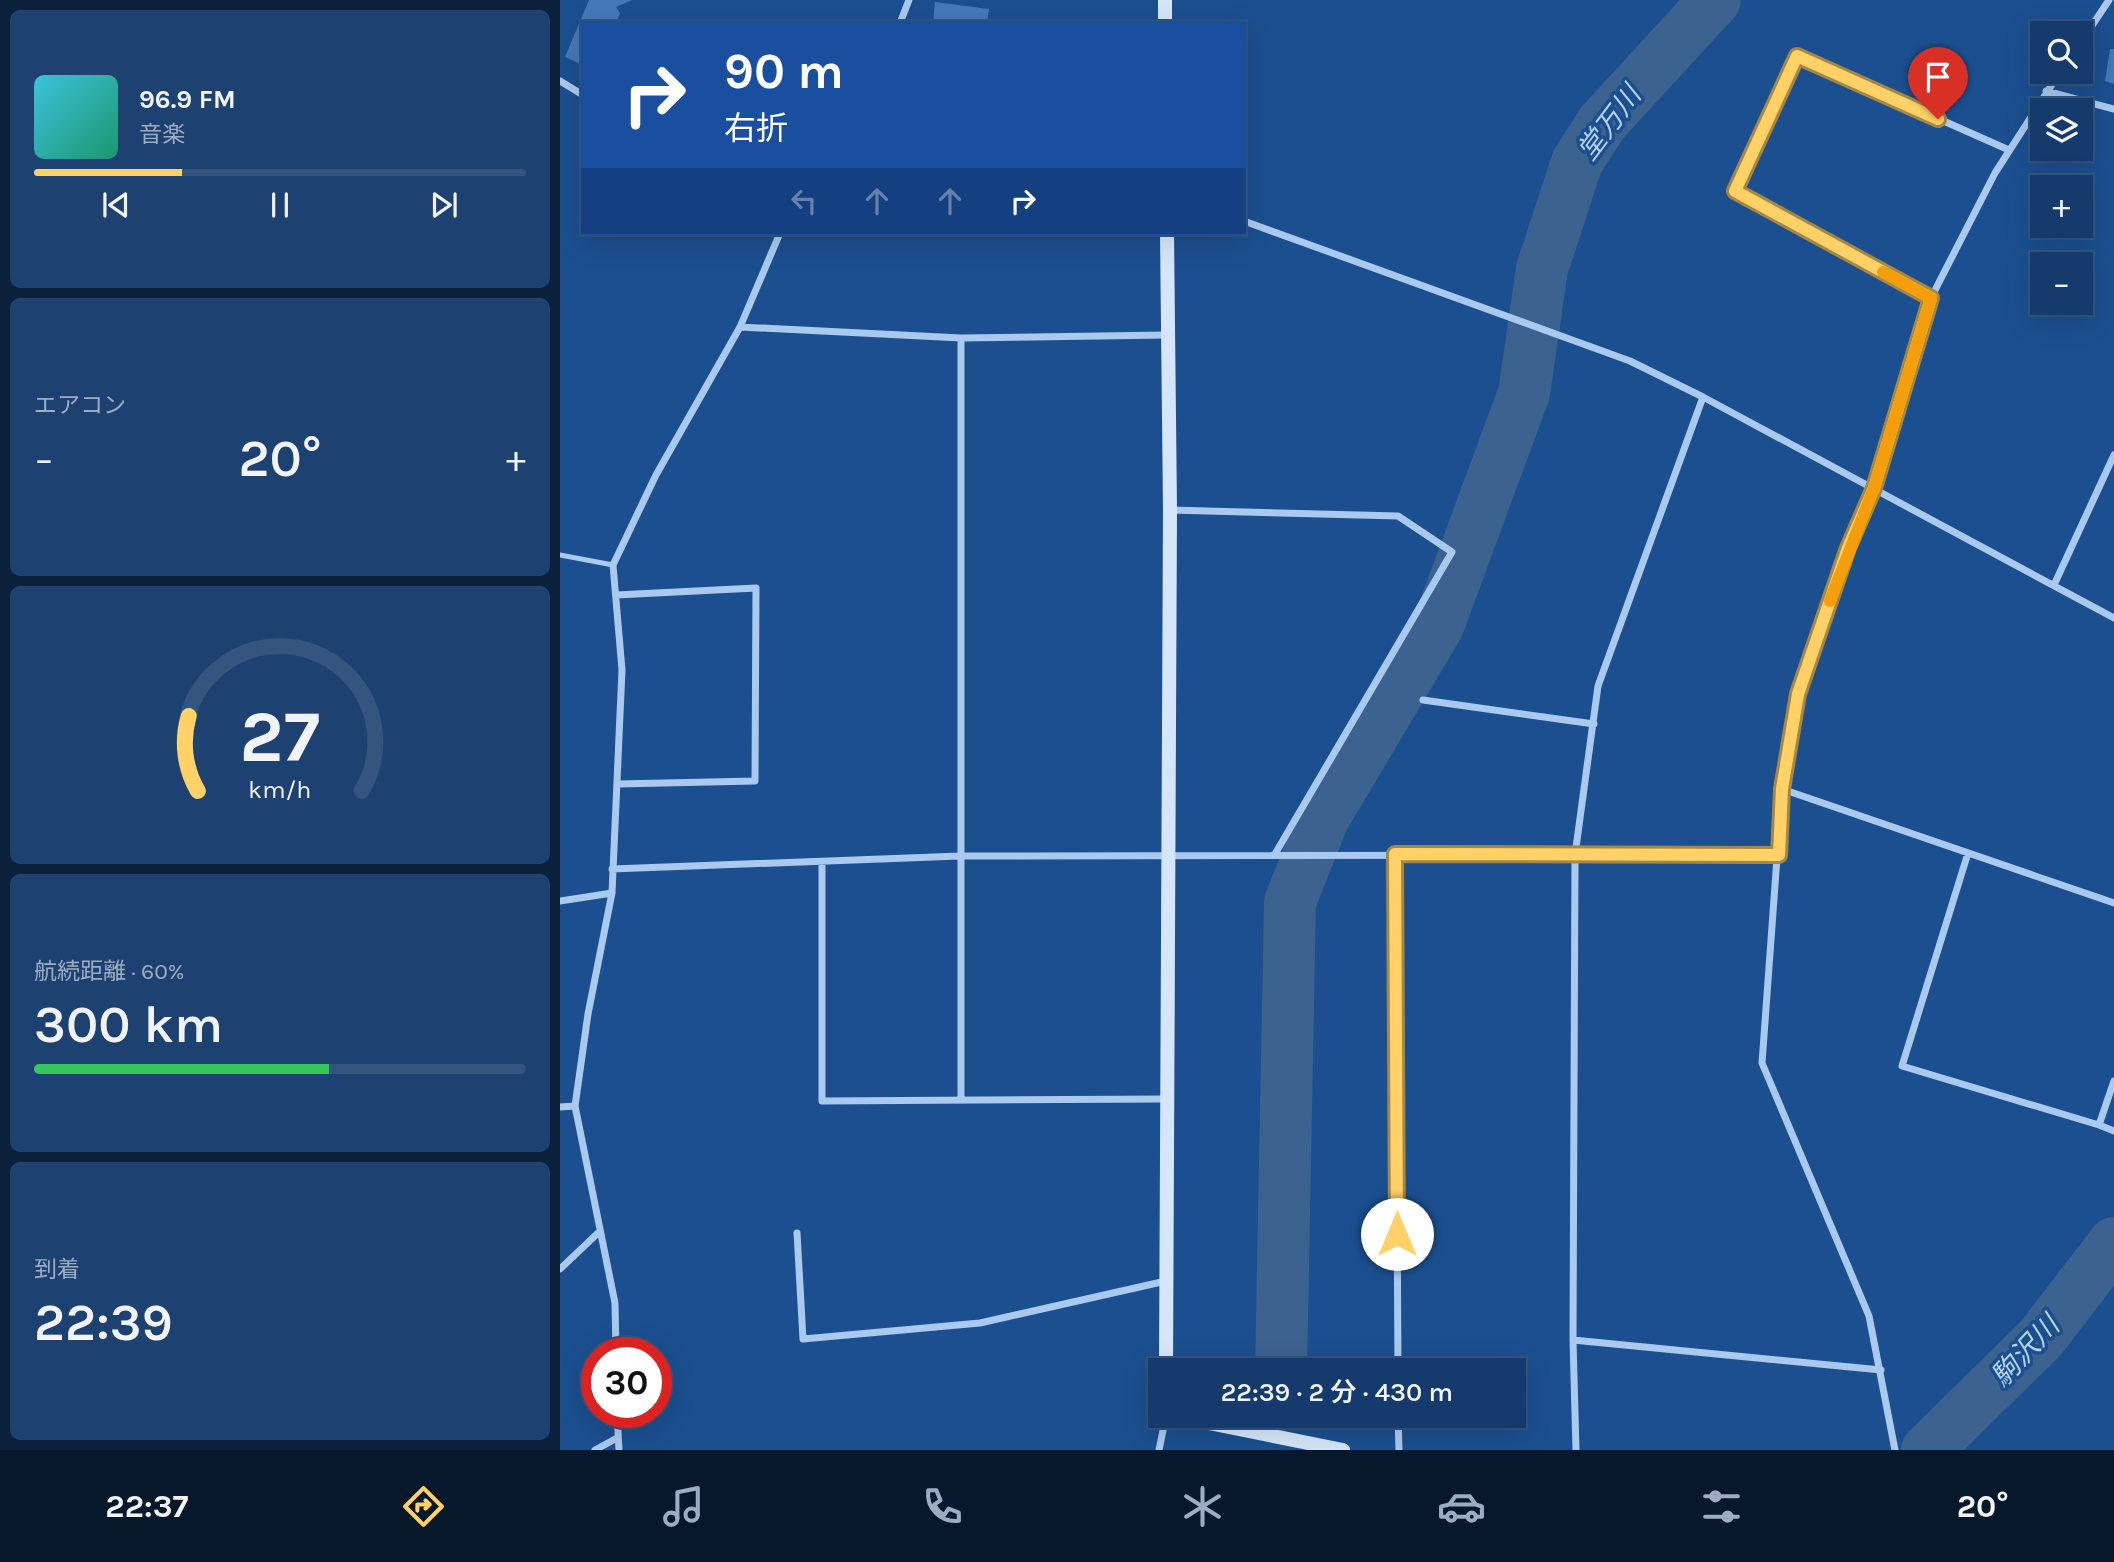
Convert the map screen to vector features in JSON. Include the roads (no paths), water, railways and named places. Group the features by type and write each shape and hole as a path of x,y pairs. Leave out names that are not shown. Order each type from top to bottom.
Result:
{"street":[{"path":"901,21 909,0"},
{"path":"1165,0 1165,21"},
{"path":"2093,23 2109,0"},
{"path":"1931,298 1735,191 1797,56 2009,150"},
{"path":"560,81 581,94"},
{"path":"1895,1450 1869,1317 1762,1063 1782,789 1798,694 1848,548 1874,488 1931,298 2009,150 2051,84"},
{"path":"2046,91 2114,109"},
{"path":"1246,222 1630,361 1703,397 2114,618"},
{"path":"616,1337 615,1303 598,1233 575,1106 588,1014 612,893 622,670 613,565 656,475 740,327 779,235"},
{"path":"1166,1358 1170,510 1167,235"},
{"path":"740,327 961,338 1167,335"},
{"path":"961,338 961,1100"},
{"path":"1576,1450 1573,1340 1575,855 1598,686 1703,397"},
{"path":"2053,585 2114,455"},
{"path":"1170,510 1398,516 1452,552 1275,854"},
{"path":"615,594 756,588 755,781 618,784"},
{"path":"1423,700 1594,724"},
{"path":"1782,789 2114,903"},
{"path":"1968,853 1902,1066 2114,1131"},
{"path":"1395,854 1398,1358"},
{"path":"612,869 960,856 1779,855"},
{"path":"822,863 822,1101 1166,1099"},
{"path":"560,901 612,893"},
{"path":"2099,1125 2114,1081"},
{"path":"560,1107 575,1106"},
{"path":"560,1269 598,1233"},
{"path":"797,1233 803,1339 980,1323 1166,1281"},
{"path":"1573,1340 1881,1370"},
{"path":"617,1428 619,1450"},
{"path":"1159,1450 1164,1428"},
{"path":"1228,1428 1308,1446 1343,1450"},
{"path":"1398,1428 1399,1450"},
{"path":"595,1450 617,1438"}],"lane":[{"path":"560,555 613,565"}],"waterway":[{"name":"堂万川","path":"1281,1358 1290,902 1323,819 1438,626 1524,393 1542,269 1577,162 1602,123 1715,0"},
{"name":"駒沢川","path":"1927,1450 2041,1338 2114,1243"}]}
